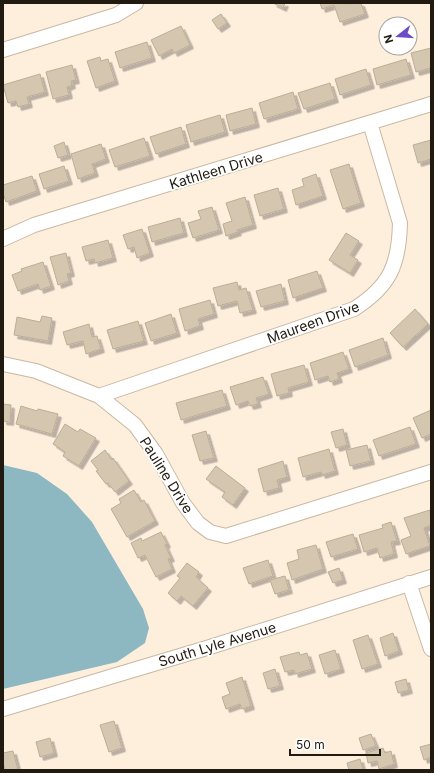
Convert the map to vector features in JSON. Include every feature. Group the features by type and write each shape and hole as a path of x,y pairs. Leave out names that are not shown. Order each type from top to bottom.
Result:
{"street":[{"path":"3,50 116,15 136,3"},
{"name":"Kathleen Drive","path":"3,239 34,225 431,104"},
{"name":"Maureen Drive","path":"99,396 354,309 376,292 388,277 396,260 400,240 400,223 370,123"},
{"name":"Pauline Drive","path":"3,364 36,371 99,396 135,425 156,454 183,503 198,523 210,532 226,536 431,472"},
{"name":"South Lyle Avenue","path":"3,709 210,647 431,577"},
{"path":"409,584 431,649"}],"water":[{"path":"3,465 37,473 67,494 92,522 143,609 149,628 145,643 117,662 3,689"}],"building":[{"path":"273,3 285,3 283,8"},
{"path":"320,3 361,3 365,14 340,22 334,5 322,9"},
{"path":"221,14 227,23 218,29 212,20"},
{"path":"181,26 190,45 174,53 172,49 159,56 151,40"},
{"path":"147,42 152,58 120,68 115,52"},
{"path":"431,48 431,68 416,72 412,56 418,56 418,51"},
{"path":"100,57 101,61 108,59 115,81 96,88 87,61"},
{"path":"406,59 411,75 377,85 373,69"},
{"path":"72,65 76,80 71,81 72,85 67,87 69,95 53,99 46,72"},
{"path":"366,69 371,85 340,95 335,79"},
{"path":"40,74 45,92 27,97 29,104 18,107 16,101 8,103 3,85"},
{"path":"330,83 335,99 304,109 298,93"},
{"path":"293,92 298,109 264,119 259,103"},
{"path":"252,108 256,124 230,131 226,115"},
{"path":"220,115 225,132 191,142 186,125"},
{"path":"181,127 186,144 156,154 150,137"},
{"path":"144,138 150,156 115,167 109,150"},
{"path":"431,140 431,159 418,163 413,145"},
{"path":"64,142 68,155 58,158 54,146"},
{"path":"101,144 106,159 92,164 95,173 78,179 71,154"},
{"path":"349,164 361,203 343,209 330,170"},
{"path":"64,166 69,181 44,189 39,174"},
{"path":"316,174 323,196 296,205 292,190 304,186 302,179"},
{"path":"32,176 37,191 6,202 3,193 3,185"},
{"path":"278,188 284,209 260,216 254,195"},
{"path":"245,197 253,225 237,230 238,232 226,236 223,224 232,221 226,203"},
{"path":"212,207 219,230 193,238 188,223 201,219 198,211"},
{"path":"180,218 184,233 152,242 148,227"},
{"path":"142,229 150,253 137,258 134,247 128,249 123,235"},
{"path":"346,233 359,241 350,255 358,260 350,273 329,260"},
{"path":"108,240 113,258 95,263 94,259 86,261 82,247"},
{"path":"66,253 71,273 67,274 69,281 58,285 50,257"},
{"path":"43,262 51,286 40,290 38,284 18,291 12,275 22,271 21,269"},
{"path":"317,271 323,288 293,298 288,280"},
{"path":"237,282 239,290 246,288 253,310 240,313 237,301 218,306 213,288"},
{"path":"281,284 285,301 261,307 256,291"},
{"path":"210,300 214,314 198,319 200,326 185,331 179,309"},
{"path":"415,309 428,324 403,347 390,333"},
{"path":"171,314 177,333 151,341 145,323"},
{"path":"42,316 52,318 48,341 14,335 17,317 40,322"},
{"path":"138,321 144,341 113,349 107,330"},
{"path":"89,324 92,337 97,336 101,349 86,354 83,341 67,345 63,332"},
{"path":"383,338 388,355 355,367 349,350"},
{"path":"343,352 349,369 337,373 339,379 330,382 328,376 315,380 310,363"},
{"path":"304,365 309,382 288,388 289,393 277,396 271,374"},
{"path":"263,377 269,394 256,398 258,404 250,406 248,401 236,405 230,387"},
{"path":"222,390 227,406 181,420 176,403"},
{"path":"3,404 11,405 10,422 3,421"},
{"path":"21,406 37,411 38,409 58,414 52,434 16,424"},
{"path":"431,410 431,434 422,438 413,418"},
{"path":"65,424 78,432 80,429 96,438 79,466 63,456 65,452 53,444"},
{"path":"410,427 416,444 379,456 373,440"},
{"path":"343,429 347,445 336,448 331,432"},
{"path":"206,431 214,458 200,461 192,435"},
{"path":"367,445 371,461 350,466 346,450"},
{"path":"329,449 335,471 322,475 321,472 303,477 298,458"},
{"path":"105,450 112,460 113,458 129,481 115,492 108,483 106,484 96,471 98,470 91,461"},
{"path":"283,461 287,477 277,480 279,488 264,492 258,469"},
{"path":"216,466 245,488 233,505 222,497 225,492 206,479"},
{"path":"134,490 141,502 144,500 155,521 127,537 111,509 121,503 119,499"},
{"path":"430,510 431,525 424,528 430,546 406,554 401,540 411,536 404,518"},
{"path":"391,522 397,541 391,542 394,554 380,558 377,548 364,552 359,535 383,528 382,525"},
{"path":"161,532 167,544 165,545 171,558 168,559 172,569 156,577 145,555 138,558 131,543 141,538 142,541"},
{"path":"353,534 358,549 331,557 326,542"},
{"path":"316,545 323,569 292,580 287,563 299,559 297,550"},
{"path":"268,560 273,576 249,584 243,568"},
{"path":"187,563 199,572 196,577 208,588 193,606 181,596 177,601 168,593 180,578 177,576"},
{"path":"339,568 343,580 333,583 328,572"},
{"path":"285,576 289,590 275,594 270,580"},
{"path":"393,633 399,651 385,656 380,638"},
{"path":"368,635 378,664 362,669 353,640"},
{"path":"335,650 341,669 325,674 319,655"},
{"path":"299,652 300,655 307,653 312,669 295,674 294,670 285,672 280,657"},
{"path":"275,669 280,686 268,689 263,673"},
{"path":"242,677 251,706 242,709 240,704 226,709 222,697 230,694 226,683"},
{"path":"406,679 409,690 398,693 395,682"},
{"path":"114,721 122,748 109,752 100,725"},
{"path":"371,734 376,746 363,750 359,738"},
{"path":"50,738 54,753 40,757 36,742"},
{"path":"431,744 431,757 424,760 420,747"},
{"path":"383,748 385,753 391,751 394,764 379,769 377,761 368,763 366,753"},
{"path":"13,751 18,770 5,770 3,753"},
{"path":"360,759 363,770 349,770 347,763"}]}
